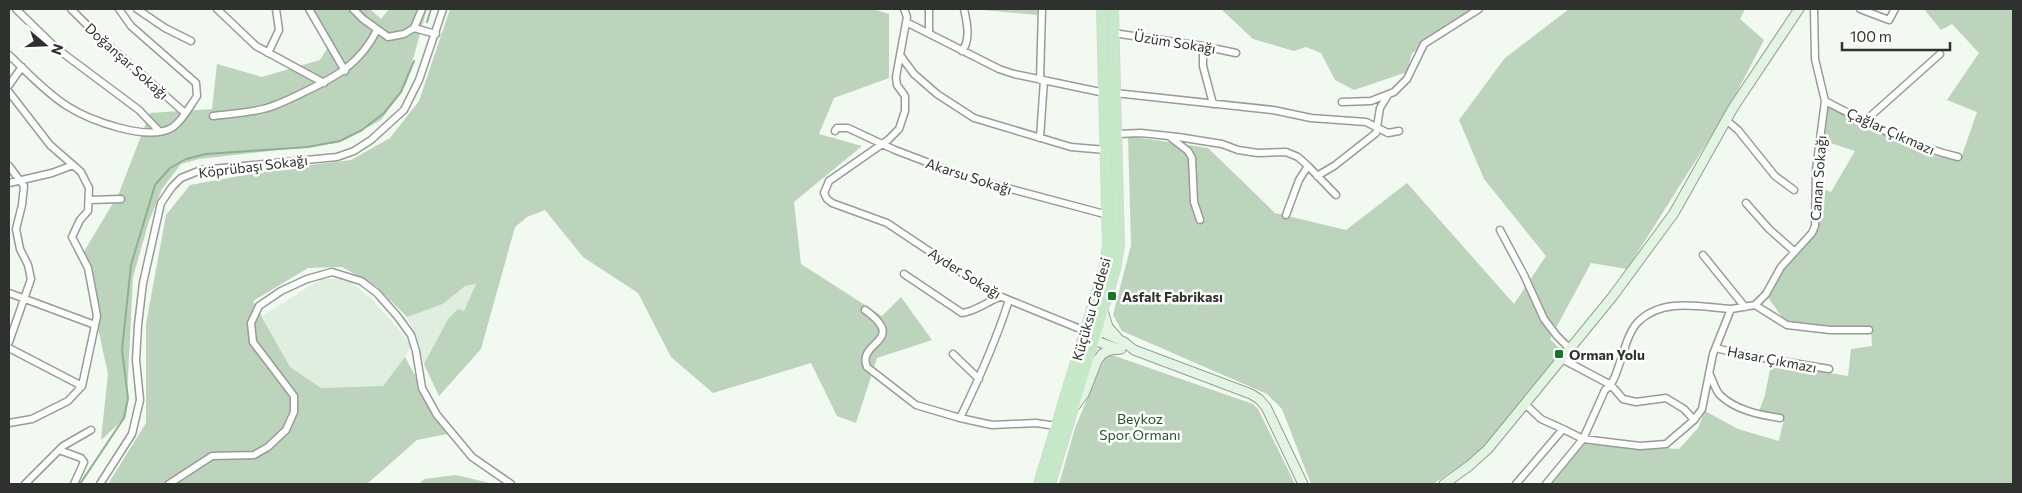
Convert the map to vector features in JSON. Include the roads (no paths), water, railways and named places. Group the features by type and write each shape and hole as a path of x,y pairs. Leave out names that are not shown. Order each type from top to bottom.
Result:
{"main road":[{"name":"Küçüksu Caddesi","path":"1038,484 1049,470 1073,408 1090,333 1103,309 1115,269 1119,246 1117,134 1110,93 1102,9"},
{"name":"Küçüksu Caddesi","path":"1050,484 1049,470 1056,426 1090,333 1104,288 1101,279 1108,245 1106,134 1113,33 1112,9"},
{"path":"1106,134 1117,134"},
{"path":"1106,150 1117,149"}],"street":[{"path":"18,9 56,48 139,110 159,132"},
{"name":"Doğanşar Sokağı","path":"71,9 95,33 185,112"},
{"path":"9,55 67,106 118,129 138,132 159,132 172,127 196,96 196,83 131,26 118,9"},
{"path":"137,9 165,28 191,41"},
{"path":"217,9 256,46 324,83"},
{"path":"268,54 279,30 276,9"},
{"path":"309,9 345,71"},
{"path":"353,9 388,37 404,34 414,28 422,9"},
{"name":"Köprübaşı Sokağı","path":"100,484 132,434 140,400 136,360 143,283 161,203 172,187 181,178 201,170 337,157 354,152 371,140 404,110 420,80 443,9"},
{"path":"882,143 899,129 903,121 905,96 897,85 896,77 906,22 904,9"},
{"path":"929,9 929,34"},
{"path":"962,51 966,46 968,32 964,9"},
{"path":"1040,138 1042,9"},
{"path":"1342,102 1371,101 1394,92 1407,79 1424,44 1479,9"},
{"path":"1444,484 1470,466 1488,449 1613,296 1674,213 1726,120 1799,9"},
{"name":"Canan Sokağı","path":"1755,304 1766,294 1781,267 1812,233 1815,226 1816,170 1825,101 1815,58 1814,9"},
{"path":"1860,9 1889,20 1895,9"},
{"path":"906,22 999,69 1042,80 1110,93 1273,110 1311,118 1366,122 1388,133 1400,132"},
{"path":"414,28 436,34"},
{"path":"213,116 263,109 324,83 345,71 370,44 377,30"},
{"name":"Üzüm Sokağı","path":"1113,33 1203,46 1236,53"},
{"path":"1203,46 1203,66 1213,104"},
{"path":"1865,122 1940,54"},
{"path":"900,55 914,74 954,107 974,118 1071,147 1106,150"},
{"path":"9,85 22,67"},
{"path":"9,92 50,145 81,172 89,188 88,212 80,220 72,237 88,268 97,316 82,386 68,401 39,416 9,423"},
{"path":"1317,176 1334,166 1376,133 1380,108 1388,95"},
{"name":"Çağlar Çıkmazı","path":"1825,101 1865,122 1929,150 1958,157"},
{"path":"9,108 17,104"},
{"path":"1726,120 1738,130 1775,176 1794,190"},
{"name":"Akarsu Sokağı","path":"835,131 836,128 848,128 895,150 966,177 1108,215"},
{"path":"1117,134 1141,133 1169,136 1222,144 1238,150 1258,153 1286,152 1298,157 1336,194"},
{"path":"1169,136 1188,151 1192,158 1194,202 1200,220"},
{"name":"Ayder Sokağı","path":"882,143 829,181 824,193 826,199 888,223 965,277 1000,297 1090,333"},
{"path":"9,183 52,174 73,165"},
{"path":"9,166 24,186 22,205 16,229 20,249 28,265 31,279 9,342"},
{"path":"1286,215 1299,180 1308,166"},
{"path":"89,200 121,200"},
{"path":"1746,203 1769,230 1795,252"},
{"path":"1500,230 1544,318 1557,336 1570,348"},
{"path":"1704,255 1745,306"},
{"path":"169,484 212,456 254,455 268,448 286,430 294,412 294,396 253,342 251,323 259,306 281,291 307,278 332,272 361,281 376,293 398,317 411,335 416,351 422,388 437,415 472,457 511,484"},
{"path":"904,274 962,313 1000,297"},
{"path":"9,293 95,325"},
{"path":"960,418 1000,329 1009,300"},
{"path":"1546,484 1583,439 1605,390 1611,385 1625,347 1638,323 1650,313 1672,305 1731,310 1755,304 1787,325 1830,330 1869,330"},
{"path":"1103,309 1104,318 1111,332 1122,345"},
{"path":"865,310 879,320 883,329 882,336 868,351 865,363 867,367 916,405 992,425 1036,423 1056,426"},
{"path":"1525,404 1541,420 1583,439 1640,446 1666,444 1694,420 1702,409 1716,348 1731,310"},
{"path":"1090,333 1102,332 1122,345 1251,394 1259,399 1266,407 1303,484"},
{"path":"1073,408 1084,394 1097,361 1102,354 1122,345"},
{"path":"9,348 82,386"},
{"name":"Hasar Çıkmazı","path":"1716,348 1739,354 1829,369"},
{"path":"953,354 979,379"},
{"path":"1562,359 1611,385 1623,399 1636,402 1666,398 1684,409 1694,420"},
{"path":"1710,373 1720,394 1734,405 1758,414 1780,418"},
{"path":"25,484 64,446 92,430"},
{"path":"1516,484 1563,430"},
{"path":"60,450 81,458 84,462 74,484"}],"waterway":[{"path":"427,22 431,9"},
{"path":"80,484 124,418 128,398 122,350 131,265 155,185 170,168 186,159 206,154 308,147 340,141 362,130 384,113 401,92 414,61"}],"place":[{"name":"Asfalt Fabrikası","path":"1112,296"},
{"name":"Orman Yolu","path":"1559,354"}],"park label":[{"name":"Beykoz Spor Ormanı","path":"1140,426"}]}
